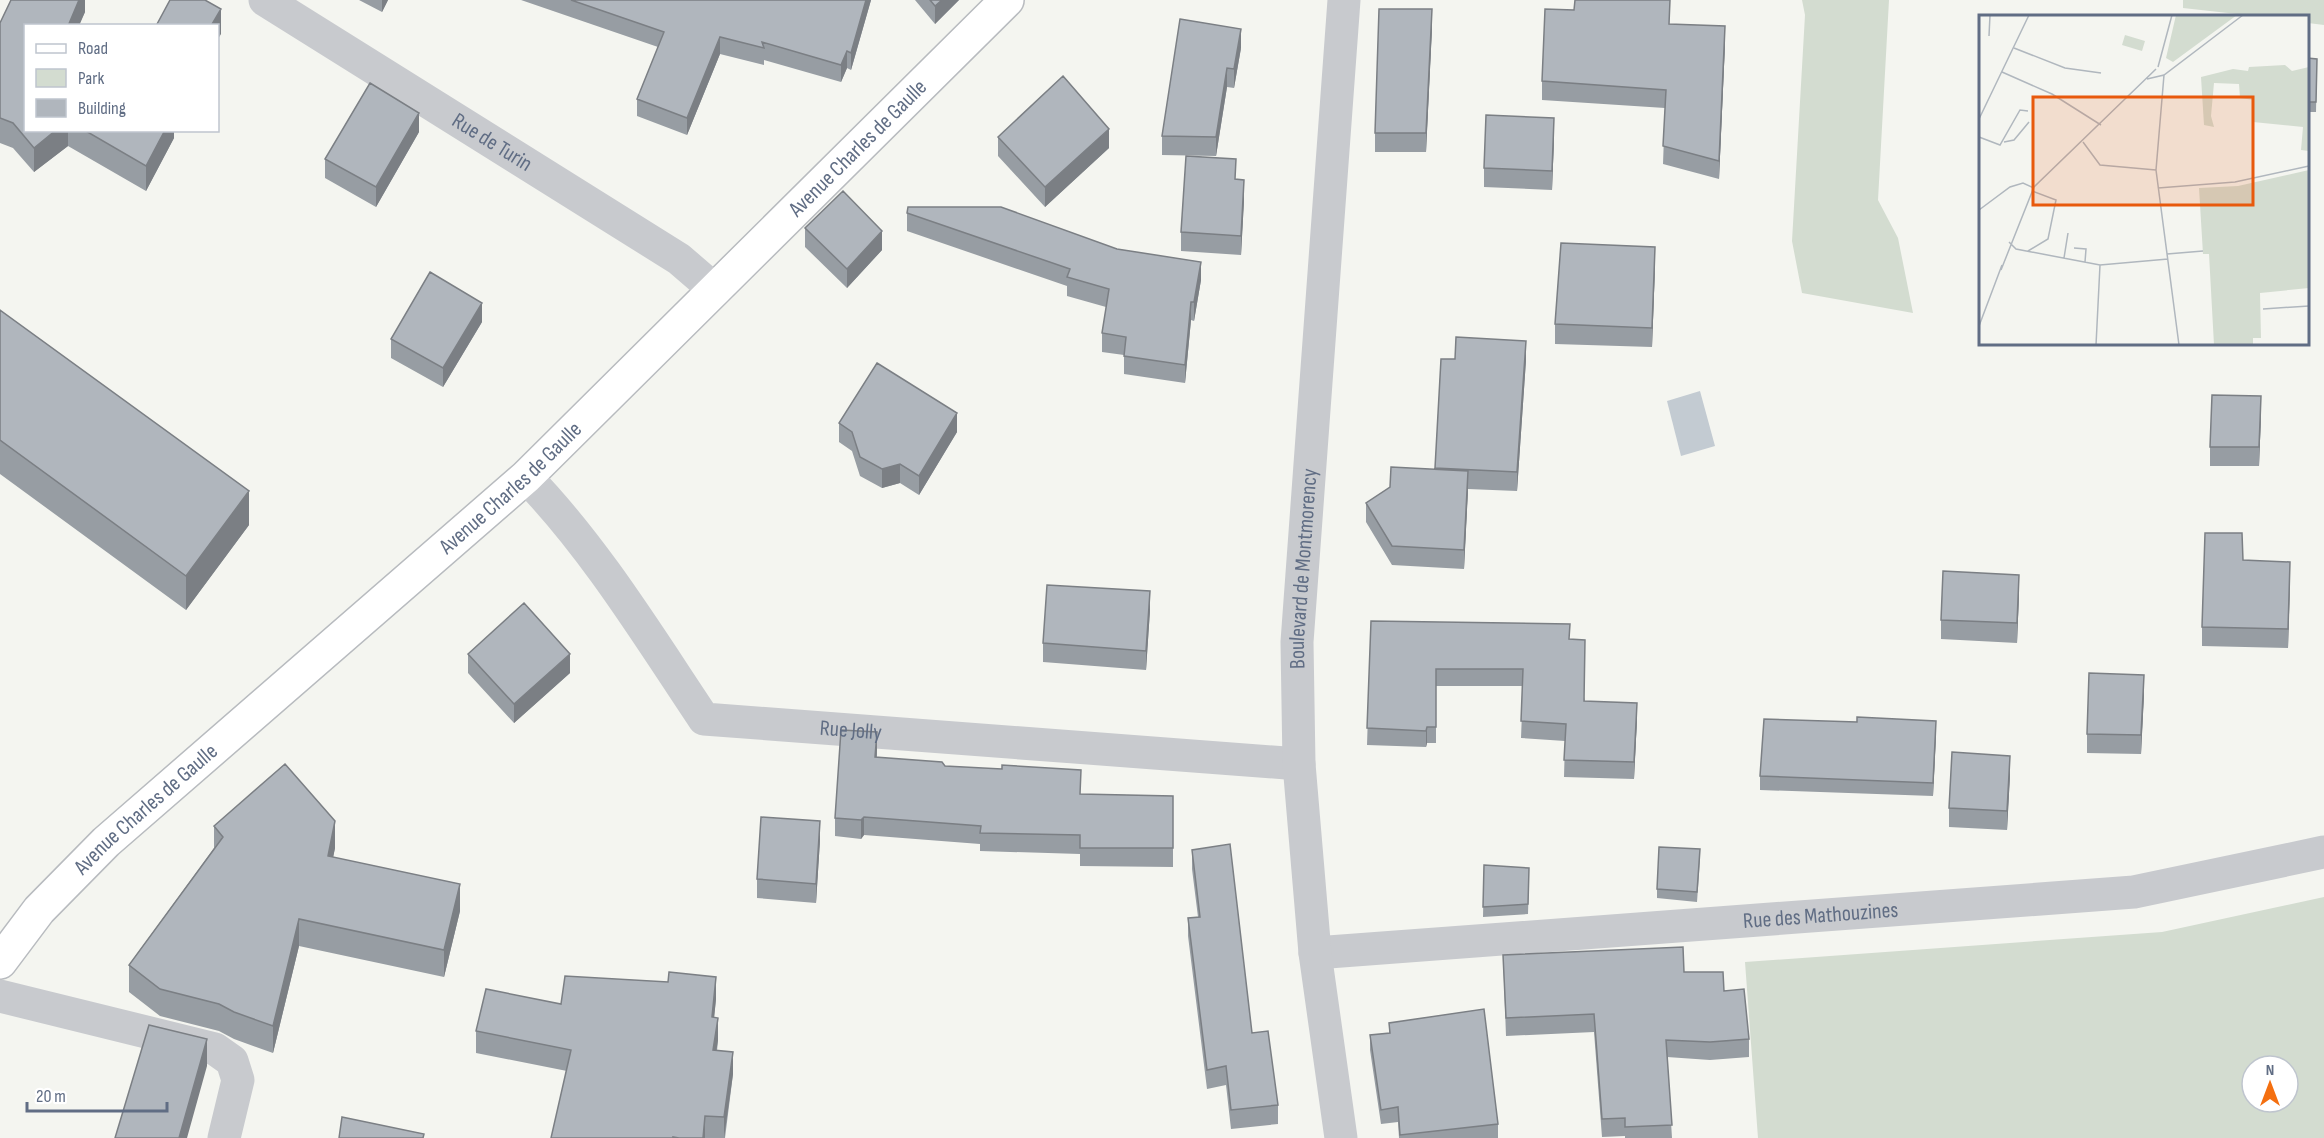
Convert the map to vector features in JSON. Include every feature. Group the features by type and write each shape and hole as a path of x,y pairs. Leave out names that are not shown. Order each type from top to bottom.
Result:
{"main road":[{"name":"Avenue Charles de Gaulle","path":"2,955 39,910 106,842 526,477 1007,0"}],"street":[{"name":"Rue de Turin","path":"266,0 679,259 715,290"},
{"name":"Boulevard de Montmorency","path":"1341,1138 1315,953 1299,764 1297,642 1344,0"},
{"name":"Rue Jolly","path":"526,477 544,495 627,604 704,719 1299,764"},
{"name":"Rue des Mathouzines","path":"1315,953 2134,892 2324,852"},
{"path":"0,996 215,1049 232,1061 238,1080 224,1138"}],"green space":[{"path":"1802,0 1889,0 1878,200 1898,238 1913,313 1802,293 1792,241 1805,15"},
{"path":"2183,0 2324,0 2324,25 2309,23 2309,15 2246,15 2183,8"},
{"path":"2324,897 2324,1138 1758,1138 1745,962 2162,932"}],"shaded area":[{"path":"1700,391 1715,446 1681,456 1667,401"}],"building":[{"path":"11,0 79,0 69,24 24,24 24,132 54,132 34,148 13,123 0,118 0,23"},
{"path":"170,0 205,0 221,9 212,24 157,24"},
{"path":"571,0 866,0 851,53 847,51 841,65 762,42 764,48 720,37 687,118 637,99 664,32"},
{"path":"930,0 942,0 935,6"},
{"path":"1575,0 1670,0 1669,24 1725,26 1719,161 1663,146 1666,90 1542,81 1545,9 1574,10"},
{"path":"1379,9 1432,9 1426,133 1375,133"},
{"path":"1180,19 1241,29 1234,69 1227,68 1216,137 1162,136"},
{"path":"2309,58 2317,59 2316,102 2309,102"},
{"path":"1063,76 1109,129 1045,187 998,137"},
{"path":"370,83 419,113 376,187 325,159"},
{"path":"1486,115 1554,118 1552,171 1484,168"},
{"path":"87,132 164,132 146,166"},
{"path":"1186,156 1236,159 1235,179 1244,180 1241,236 1181,232"},
{"path":"843,191 882,231 847,269 805,228"},
{"path":"908,207 1001,207 1117,249 1201,262 1194,302 1191,302 1185,365 1124,356 1126,337 1102,333 1109,289 1067,277 1070,269 907,213"},
{"path":"1561,243 1655,247 1652,328 1555,324"},
{"path":"430,272 482,303 443,368 391,339"},
{"path":"0,310 249,491 186,576 0,440"},
{"path":"1456,337 1526,341 1517,472 1435,468 1441,359 1455,359"},
{"path":"877,363 957,413 919,476 900,464 882,469 860,457 852,432 839,423"},
{"path":"2212,395 2261,396 2259,447 2210,447"},
{"path":"1391,467 1468,471 1464,550 1392,546 1366,503 1390,487"},
{"path":"2205,533 2242,533 2243,560 2290,562 2288,629 2202,627"},
{"path":"1943,571 2019,575 2017,623 1941,620"},
{"path":"1047,585 1150,591 1146,651 1043,643"},
{"path":"524,603 570,654 514,704 468,654"},
{"path":"1371,621 1570,624 1569,639 1585,640 1584,701 1637,703 1634,762 1564,760 1566,724 1521,721 1523,669 1436,669 1436,727 1427,727 1426,731 1367,728"},
{"path":"2089,673 2144,675 2141,735 2087,734"},
{"path":"1857,717 1936,721 1933,783 1760,776 1764,719 1857,722"},
{"path":"841,730 877,732 875,757 942,762 945,766 1002,769 1002,765 1081,770 1080,794 1173,796 1173,848 1080,848 1080,835 980,833 981,826 864,817 861,820 835,818"},
{"path":"1952,752 2010,756 2007,811 1949,808"},
{"path":"285,764 335,821 328,856 460,884 444,950 299,919 273,1026 219,1004 160,989 129,965 223,837 214,826"},
{"path":"761,817 820,821 816,884 757,879"},
{"path":"1230,844 1252,1033 1268,1031 1278,1105 1231,1110 1226,1066 1207,1070 1188,918 1200,917 1192,850"},
{"path":"1659,847 1700,849 1697,892 1657,889"},
{"path":"1484,865 1529,868 1528,904 1483,907"},
{"path":"1683,947 1684,972 1723,972 1724,991 1744,989 1749,1039 1710,1042 1666,1040 1672,1125 1625,1127 1625,1118 1602,1119 1594,1014 1506,1018 1503,955"},
{"path":"669,972 716,977 712,1017 718,1018 713,1050 733,1052 724,1117 705,1116 703,1138 551,1138 571,1050 476,1031 486,989 561,1004 565,976 668,982"},
{"path":"1484,1009 1498,1124 1400,1135 1398,1107 1381,1110 1370,1035 1390,1033 1389,1023"},
{"path":"149,1025 207,1039 179,1138 115,1138"},
{"path":"342,1117 424,1134 423,1138 339,1138"}]}
